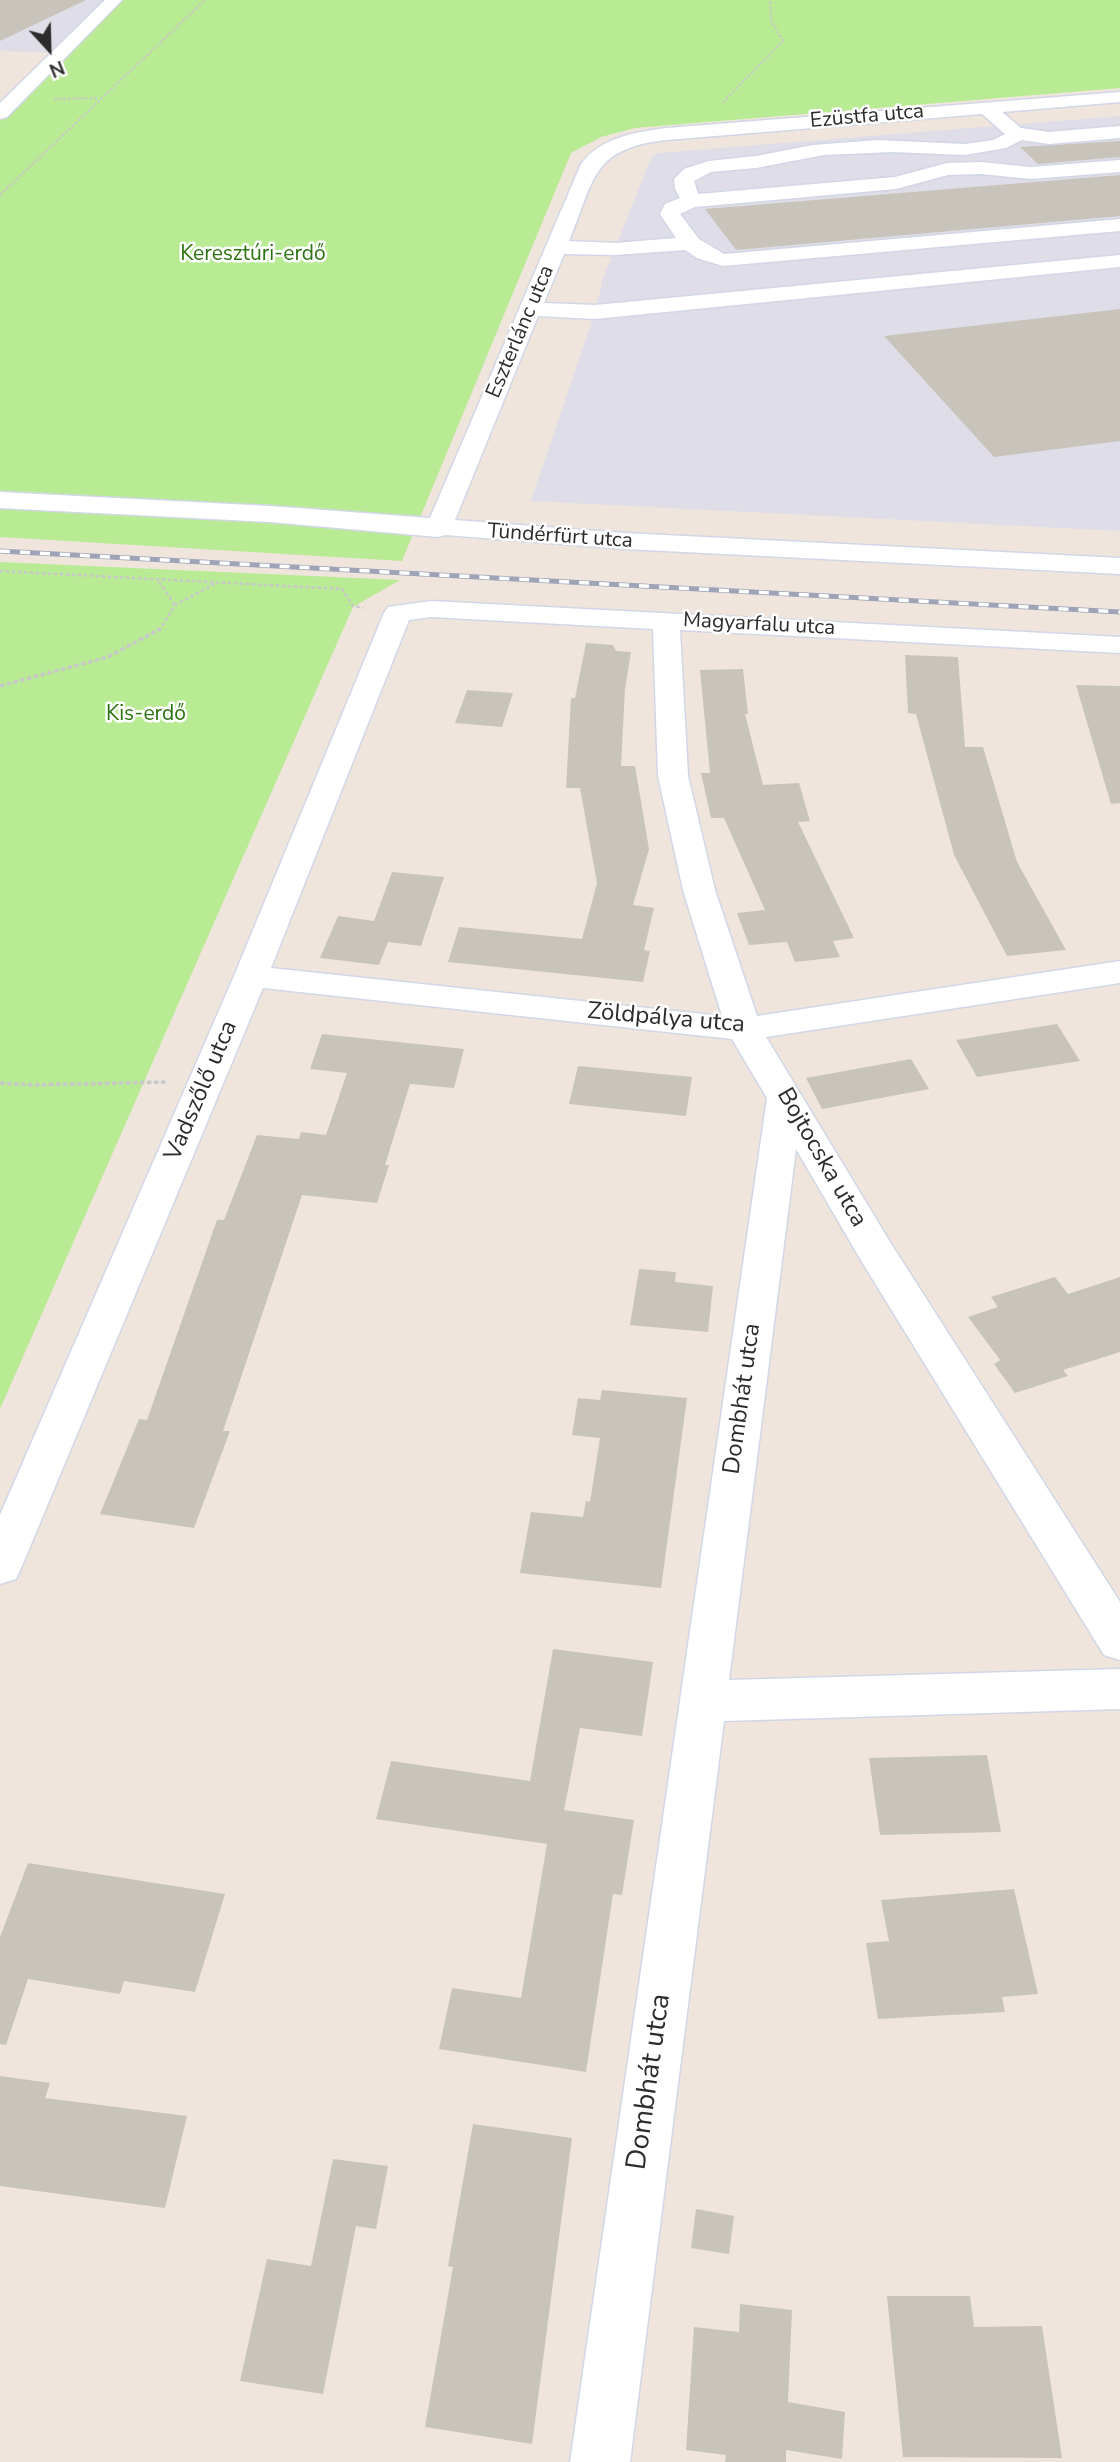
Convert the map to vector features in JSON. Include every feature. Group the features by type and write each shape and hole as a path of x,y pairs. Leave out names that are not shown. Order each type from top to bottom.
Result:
{"street":[{"path":"0,113 114,0"},
{"name":"Ezüstfa utca","path":"615,145 654,135 1120,97"},
{"path":"986,108 1015,133 1049,138 1120,132"},
{"path":"692,201 685,189 684,179 687,175 878,159 1006,142 1014,137 1015,133"},
{"name":"Eszterlánc utca","path":"438,529 591,164 615,145"},
{"path":"1120,166 1031,173 981,168 955,169 896,183 692,201 672,208 670,214 694,249 706,256 741,260 1120,225"},
{"path":"557,247 615,249 690,243"},
{"path":"531,309 595,312 1120,261"},
{"name":"Tündérfürt utca","path":"0,500 271,514 438,529 625,541 1120,566"},
{"name":"Magyarfalu utca","path":"398,613 431,609 1120,645"},
{"name":"Vadszőlő utca","path":"0,1566 251,976 398,613"},
{"name":"Bojtocska utca","path":"666,620 673,776 699,890 744,1029 876,1252 1120,1642"},
{"name":"Zöldpálya utca","path":"251,976 744,1029 1120,972"},
{"name":"Dombhát utca","path":"600,2462 785,1096"},
{"path":"701,1701 1120,1689"}],"path":[{"path":"0,195 205,0"},
{"path":"725,129 712,117 732,91 783,41 771,20 770,0"},
{"path":"0,571 342,589 353,606 398,613"},
{"path":"159,581 176,605"},
{"path":"0,686 108,657 159,631 176,605 217,582"},
{"path":"0,1083 32,1085 206,1081"}],"shaded area":[{"path":"0,0 120,0 66,53 0,51"},
{"path":"1120,116 1120,531 531,501 595,312 603,278 651,158 658,153"}],"green space":[{"name":"Keresztúri-erdő","path":"120,0 1120,0 1120,88 635,128 601,137 571,153 402,561 0,537 0,116"},
{"name":"Kis-erdő","path":"0,562 400,580 353,607 0,1409"}],"building":[{"path":"0,0 86,0 0,41"},
{"path":"1120,141 1120,157 1038,164 1020,147"},
{"path":"1120,175 1120,216 736,250 705,209"},
{"path":"1120,309 1120,441 994,457 884,336"},
{"path":"586,643 613,645 616,651 631,652 625,689 621,766 635,766 649,849 633,905 654,908 644,950 650,951 643,982 448,962 459,927 582,939 597,883 580,788 566,788 571,698 575,698"},
{"path":"905,655 958,657 965,747 983,747 1017,862 1066,950 1007,956 954,855 916,714 908,713"},
{"path":"743,669 748,714 745,714 763,785 799,783 810,821 798,822 854,938 833,941 840,957 795,962 787,942 749,945 737,913 765,910 724,818 711,818 701,773 710,773 700,670"},
{"path":"1076,685 1120,686 1120,803 1111,804"},
{"path":"467,690 513,693 502,727 455,723"},
{"path":"392,872 444,877 421,946 388,942 379,965 320,958 338,916 374,921"},
{"path":"1057,1024 1080,1061 977,1077 956,1040"},
{"path":"322,1034 464,1049 454,1088 410,1084 385,1165 389,1165 377,1203 302,1195 223,1431 230,1431 194,1528 100,1514 139,1419 147,1420 217,1220 224,1220 257,1135 299,1139 301,1132 326,1135 347,1073 310,1069"},
{"path":"911,1059 929,1089 822,1109 806,1078"},
{"path":"578,1066 692,1077 686,1116 569,1104"},
{"path":"639,1269 676,1272 675,1282 713,1286 708,1332 630,1325"},
{"path":"1055,1277 1068,1294 1120,1277 1120,1352 1063,1370 1068,1376 1015,1393 994,1364 1000,1360 968,1317 998,1307 991,1297"},
{"path":"602,1390 687,1398 661,1588 520,1573 531,1512 583,1517 586,1501 590,1502 600,1438 572,1435 578,1398 600,1400"},
{"path":"553,1649 653,1662 642,1736 580,1728 564,1810 634,1820 622,1895 613,1894 586,2072 439,2049 452,1988 521,1998 547,1844 376,1819 391,1761 530,1781"},
{"path":"987,1755 1001,1832 880,1835 869,1758"},
{"path":"28,1863 225,1894 195,1992 124,1981 120,1994 28,1979 6,2045 0,2044 0,1937"},
{"path":"1014,1889 1038,1994 1002,1997 1005,2012 878,2019 866,1943 889,1941 881,1900"},
{"path":"0,2076 50,2083 45,2098 187,2116 165,2208 0,2186"},
{"path":"473,2124 572,2138 532,2444 425,2427 453,2267 448,2266"},
{"path":"333,2159 388,2166 376,2229 356,2226 323,2394 240,2381 267,2259 311,2266"},
{"path":"696,2209 734,2216 729,2254 691,2248"},
{"path":"887,2296 970,2296 974,2327 1042,2326 1062,2458 903,2457"},
{"path":"740,2304 792,2310 788,2402 845,2412 842,2459 786,2450 786,2462 725,2462 726,2455 686,2450 694,2327 739,2332"}],"railway":[{"path":"0,551 1120,612"}]}
